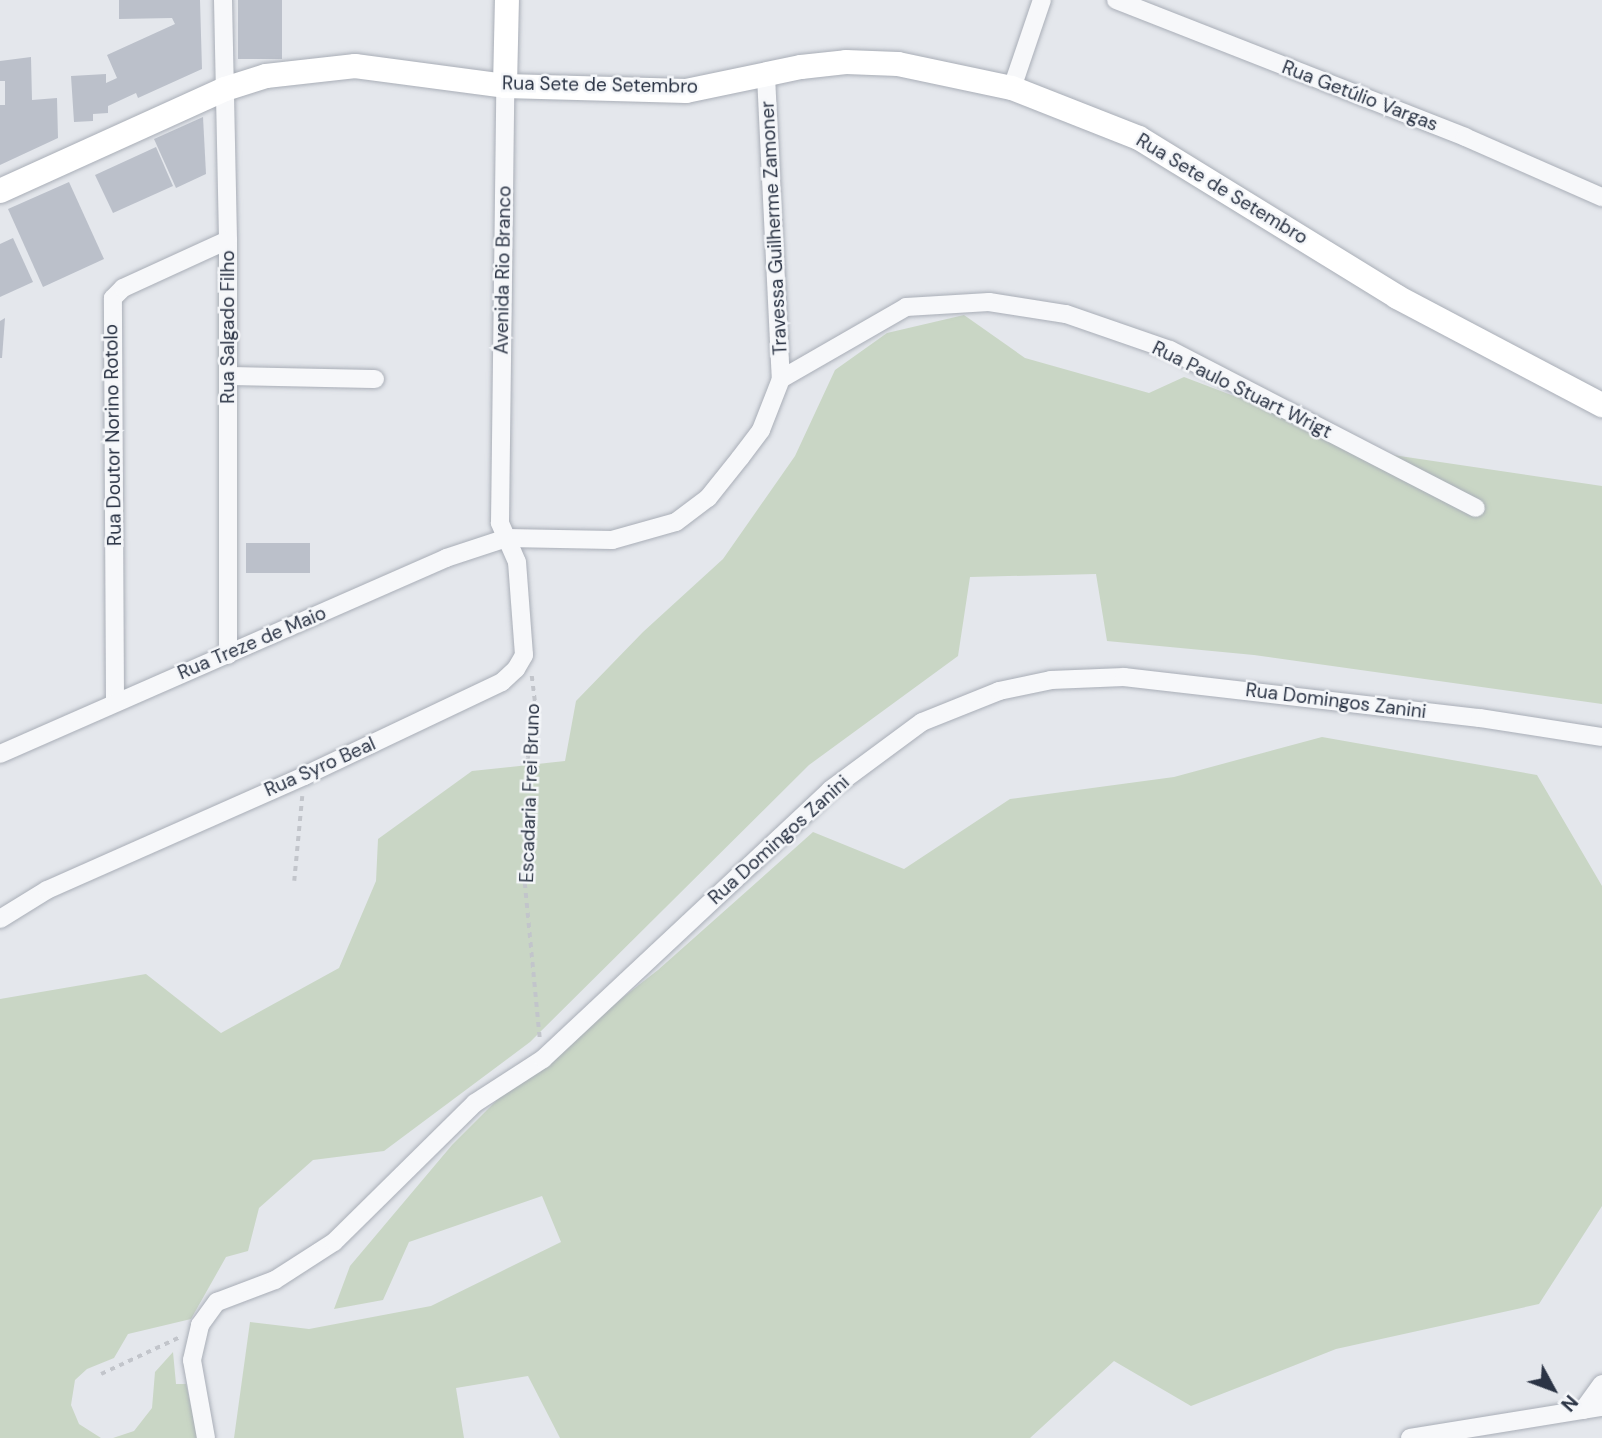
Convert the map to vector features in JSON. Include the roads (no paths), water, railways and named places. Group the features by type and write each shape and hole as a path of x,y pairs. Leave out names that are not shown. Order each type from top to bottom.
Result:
{"street":[{"name":"Rua Salgado Filho","path":"223,0 228,240 228,655"},
{"name":"Avenida Rio Branco","path":"507,0 500,523 507,538"},
{"path":"1012,88 1042,0"},
{"name":"Rua Getúlio Vargas","path":"1116,0 1465,137 1602,197"},
{"name":"Rua Sete de Setembro","path":"0,191 225,89 266,76 355,66 505,86 687,91 846,62 898,64 1012,88 1139,138 1396,297 1602,405"},
{"name":"Travessa Guilherme Zamoner","path":"766,76 781,379"},
{"name":"Rua Doutor Norino Rotolo","path":"115,701 114,298 122,288 228,240"},
{"name":"Rua Paulo Stuart Wrigt","path":"781,379 906,307 989,302 1066,314 1170,351 1476,508"},
{"path":"228,376 374,379"},
{"path":"507,538 612,540 676,522 708,498 761,430 781,379"},
{"name":"Rua Treze de Maio","path":"0,754 115,701 228,655 446,558 507,538"},
{"name":"Rua Syro Beal","path":"0,919 47,890 304,776 502,682 524,655 517,562 507,538"},
{"name":"Rua Domingos Zanini","path":"206,1438 191,1360 200,1325 217,1302 275,1280 334,1242 475,1103 542,1059 830,790 922,722 999,691 1051,680 1124,677 1466,716 1602,737"},
{"path":"1583,1410 1602,1384"},
{"path":"1410,1438 1602,1407"}]}
